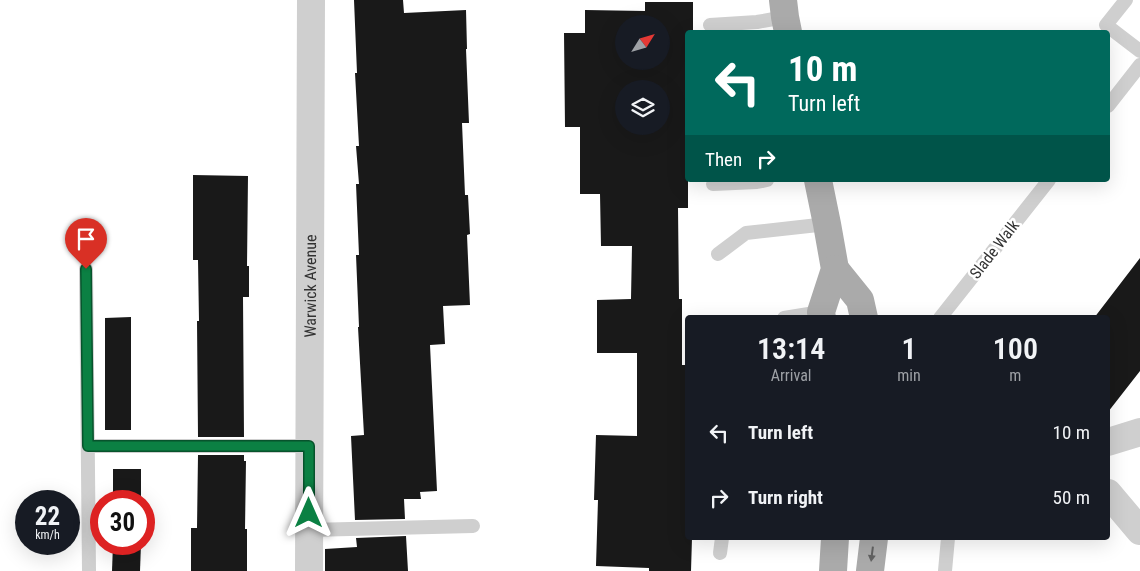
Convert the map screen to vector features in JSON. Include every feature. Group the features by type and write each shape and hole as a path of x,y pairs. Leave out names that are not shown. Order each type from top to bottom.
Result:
{"main road":[{"path":"818,182 835,269 822,315"},
{"path":"835,269 860,300 863,315"},
{"path":"833,571 835,540"},
{"path":"870,571 874,540"}],"street":[{"name":"Warwick Avenue","path":"309,571 311,0"},
{"path":"1110,441 1140,432"},
{"path":"1110,495 1140,530"}],"lane":[{"path":"1126,0 1106,25 1140,51"},
{"path":"710,25 757,22 785,16"},
{"path":"1110,103 1140,65"},
{"path":"713,184 757,182"},
{"name":"Slade Walk","path":"942,315 1047,182"},
{"path":"718,254 746,233 827,224"},
{"path":"86,269 89,571"},
{"path":"88,446 309,446"},
{"path":"309,530 473,526"},
{"path":"720,553 722,540"},
{"path":"945,571 948,540"}],"building":[{"path":"354,0 403,0 404,13 466,10 469,123 462,123 465,195 468,195 470,234 467,235 470,305 443,306 445,344 430,345 437,491 420,492 421,499 404,499 405,519 355,520 351,436 364,435 356,255 359,255 356,184 359,184 356,146 359,146"},
{"path":"645,2 693,2 693,30 685,30 685,182 688,182 688,208 678,208 679,299 682,299 682,365 685,365 685,540 692,540 691,571 649,571 649,568 596,566 598,500 594,500 596,435 637,436 637,353 597,353 597,300 631,299 632,246 601,246 600,194 580,194 580,127 565,127 564,33 585,33 585,10 645,11"},
{"path":"193,175 248,176 247,266 249,266 249,297 243,297 244,437 198,437 198,260 193,260"},
{"path":"1140,258 1140,371 1110,409 1110,315 1096,315"},
{"path":"131,317 131,430 105,430 105,318"},
{"path":"198,455 244,455 244,461 246,461 245,529 247,529 247,571 191,571 191,528 197,528"},
{"path":"113,469 141,469 141,490 113,490"},
{"path":"406,536 408,571 325,571 325,549 357,547 356,538"},
{"path":"113,555 141,555 140,571 112,571"}],"route":[{"path":"86,269 88,446 309,446 309,513"}]}
